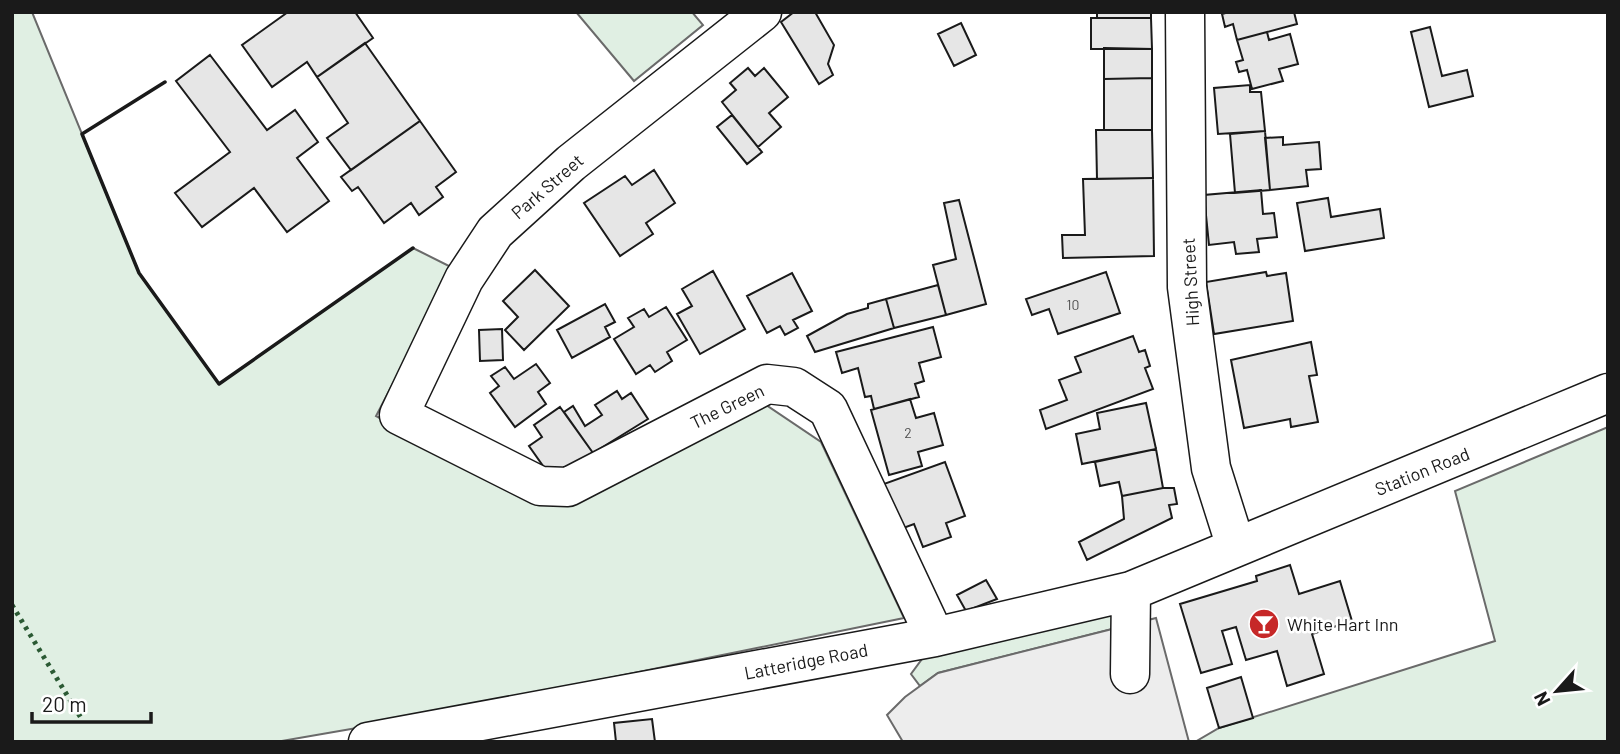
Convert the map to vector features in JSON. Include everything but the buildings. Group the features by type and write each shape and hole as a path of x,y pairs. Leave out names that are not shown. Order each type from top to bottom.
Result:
{"street":[{"name":"Park Street","path":"399,415 464,279 495,232 572,163 762,12"},
{"name":"High Street","path":"1185,12 1187,287 1211,468 1236,547"},
{"name":"The Green","path":"399,415 540,486 568,487 767,384 794,387 828,409 935,637"},
{"name":"Station Road","path":"1236,547 1608,393"},
{"name":"Latteridge Road","path":"368,742 935,637 1131,591 1236,547"},
{"path":"1130,674 1131,591"}],"green space":[{"path":"12,12 32,12 139,273 219,384 413,248 453,268 376,416 537,502 763,403 821,442 904,618 403,720 276,742 12,742"},
{"path":"576,12 692,12 703,25 634,81"},
{"path":"1608,427 1608,742 1195,742 1219,728 1495,641 1455,491"},
{"path":"1104,614 1121,618 1124,626 938,673 920,686 911,674 925,655"}],"shaded area":[{"path":"1156,618 1189,742 903,742 887,715 905,697 938,673"}],"hedge":[{"path":"12,605 81,718"}],"wall":[{"path":"165,82 82,134 139,273 219,384 413,248"}],"place":[{"name":"White Hart Inn","path":"1264,624"}]}
